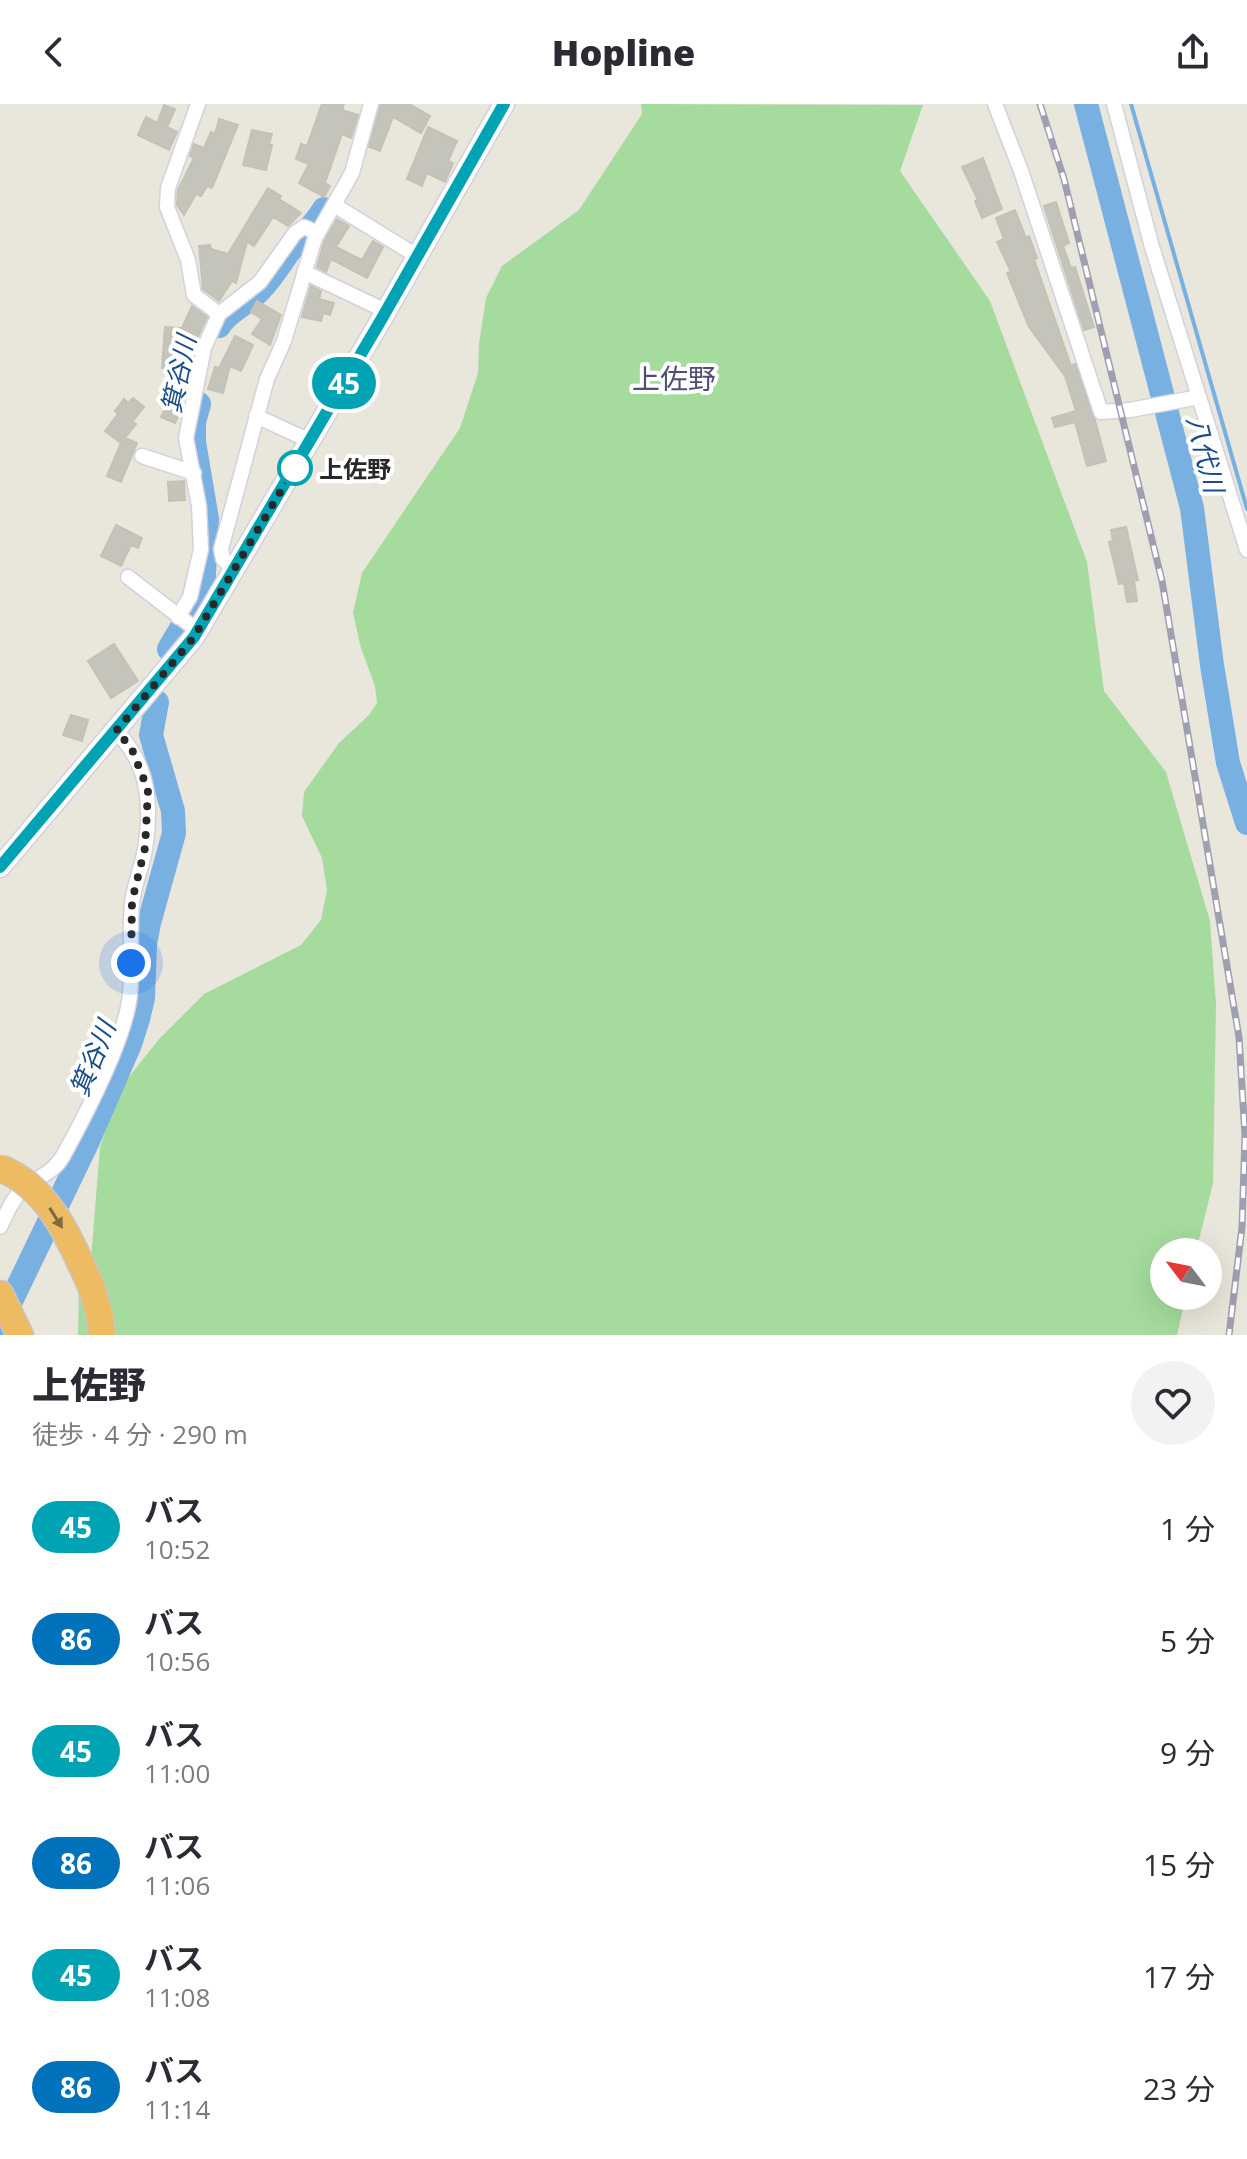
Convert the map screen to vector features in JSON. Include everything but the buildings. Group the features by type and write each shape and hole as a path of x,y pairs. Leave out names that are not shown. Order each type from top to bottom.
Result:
{"highway":[{"path":"0,1168 26,1182 44,1199 60,1223 91,1286 102,1335"},
{"path":"0,1294 20,1335"}],"main road":[{"path":"0,867 198,631 504,104"}],"street":[{"path":"198,104 168,188 167,207 188,260 194,295 219,314"},
{"path":"235,571 223,559 222,553 256,416 267,379 284,341 318,233 352,173 371,104"},
{"path":"995,104 1021,171 1101,412 1130,410 1199,397"},
{"path":"1114,104 1152,247 1247,550"},
{"path":"334,205 417,256"},
{"path":"178,617 190,597 201,549 187,427 204,348 219,314 260,282 295,233 304,227 318,233"},
{"path":"304,272 386,311"},
{"path":"256,416 310,441"},
{"path":"142,456 194,473"},
{"path":"201,549 222,553"},
{"path":"128,577 198,631"},
{"path":"0,1227 19,1193 36,1179 49,1174 61,1160 96,1089 126,1014 130,995 132,901 145,848 148,790 131,747 116,731"}],"green space":[{"path":"641,104 923,105 900,171 990,301 1087,562 1104,691 1166,772 1210,921 1216,1004 1213,1183 1199,1238 1150,1238 1150,1310 1183,1310 1177,1335 78,1335 79,1276 91,1259 100,1147 120,1088 160,1038 204,994 301,945 321,920 327,890 322,858 302,816 304,792 339,743 369,715 377,703 375,686 361,648 353,613 362,573 460,428 478,373 486,298 502,266 579,210 642,114"}],"waterway":[{"name":"八代川","path":"1086,104 1192,508 1228,763 1247,823"},
{"path":"1131,104 1247,509"},
{"name":"箕谷川","path":"219,326 261,289 324,209"},
{"name":"箕谷川","path":"169,649 203,592 207,519 194,442 194,422 199,404"},
{"name":"箕谷川","path":"0,1324 88,1141 138,1019 143,998 149,923 174,833 173,811 151,735 157,702"}],"railway":[{"path":"1040,104 1064,179 1162,581 1239,1037 1245,1136 1242,1227 1229,1335"}],"bus line":[{"name":"45","path":"0,867 194,637 504,104"}],"place":[{"name":"上佐野","path":"295,468"}],"district":[{"name":"上佐野","path":"674,378"}],"route":[{"path":"131,963 132,901 145,848 148,790 131,747 116,731 194,637 301,457 295,468"}]}
